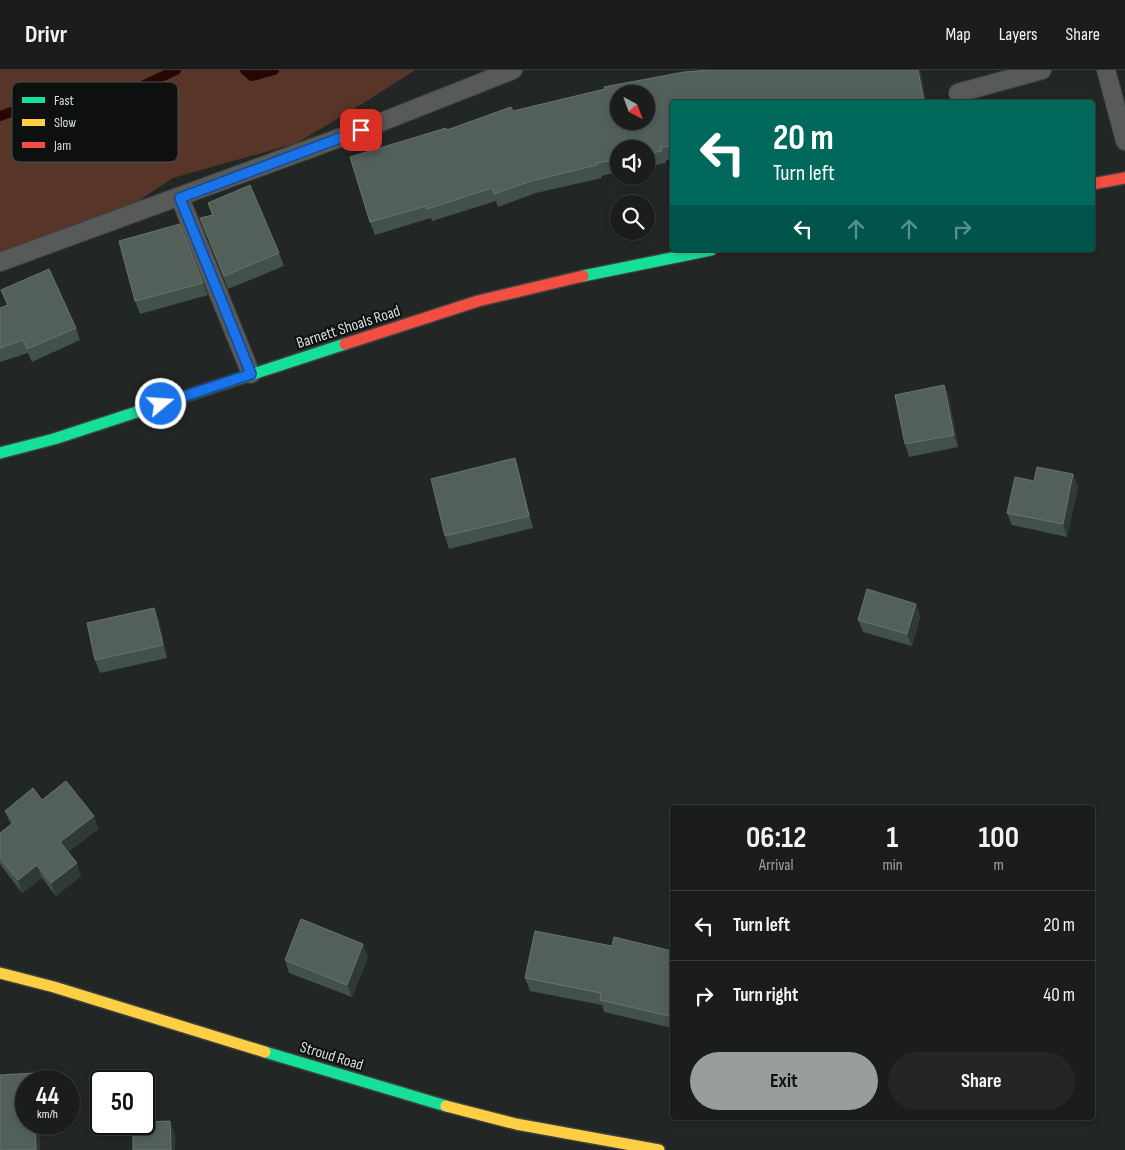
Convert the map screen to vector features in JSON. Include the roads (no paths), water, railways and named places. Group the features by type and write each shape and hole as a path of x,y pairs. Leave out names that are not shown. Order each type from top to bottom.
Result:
{"main road":[{"path":"1095,183 1125,178"},
{"name":"Barnett Shoals Road","path":"0,454 54,439 478,301 571,278 701,252"},
{"name":"Stroud Road","path":"0,973 54,987 428,1102 516,1124 659,1150"}],"lane":[{"path":"0,262 180,198 513,70"},
{"path":"958,93 1042,70"},
{"path":"1106,70 1125,141"},
{"path":"180,198 251,374"}],"waterway":[{"path":"151,82 176,70"},
{"path":"245,70 252,76 274,70"},
{"path":"0,116 12,112"}]}
